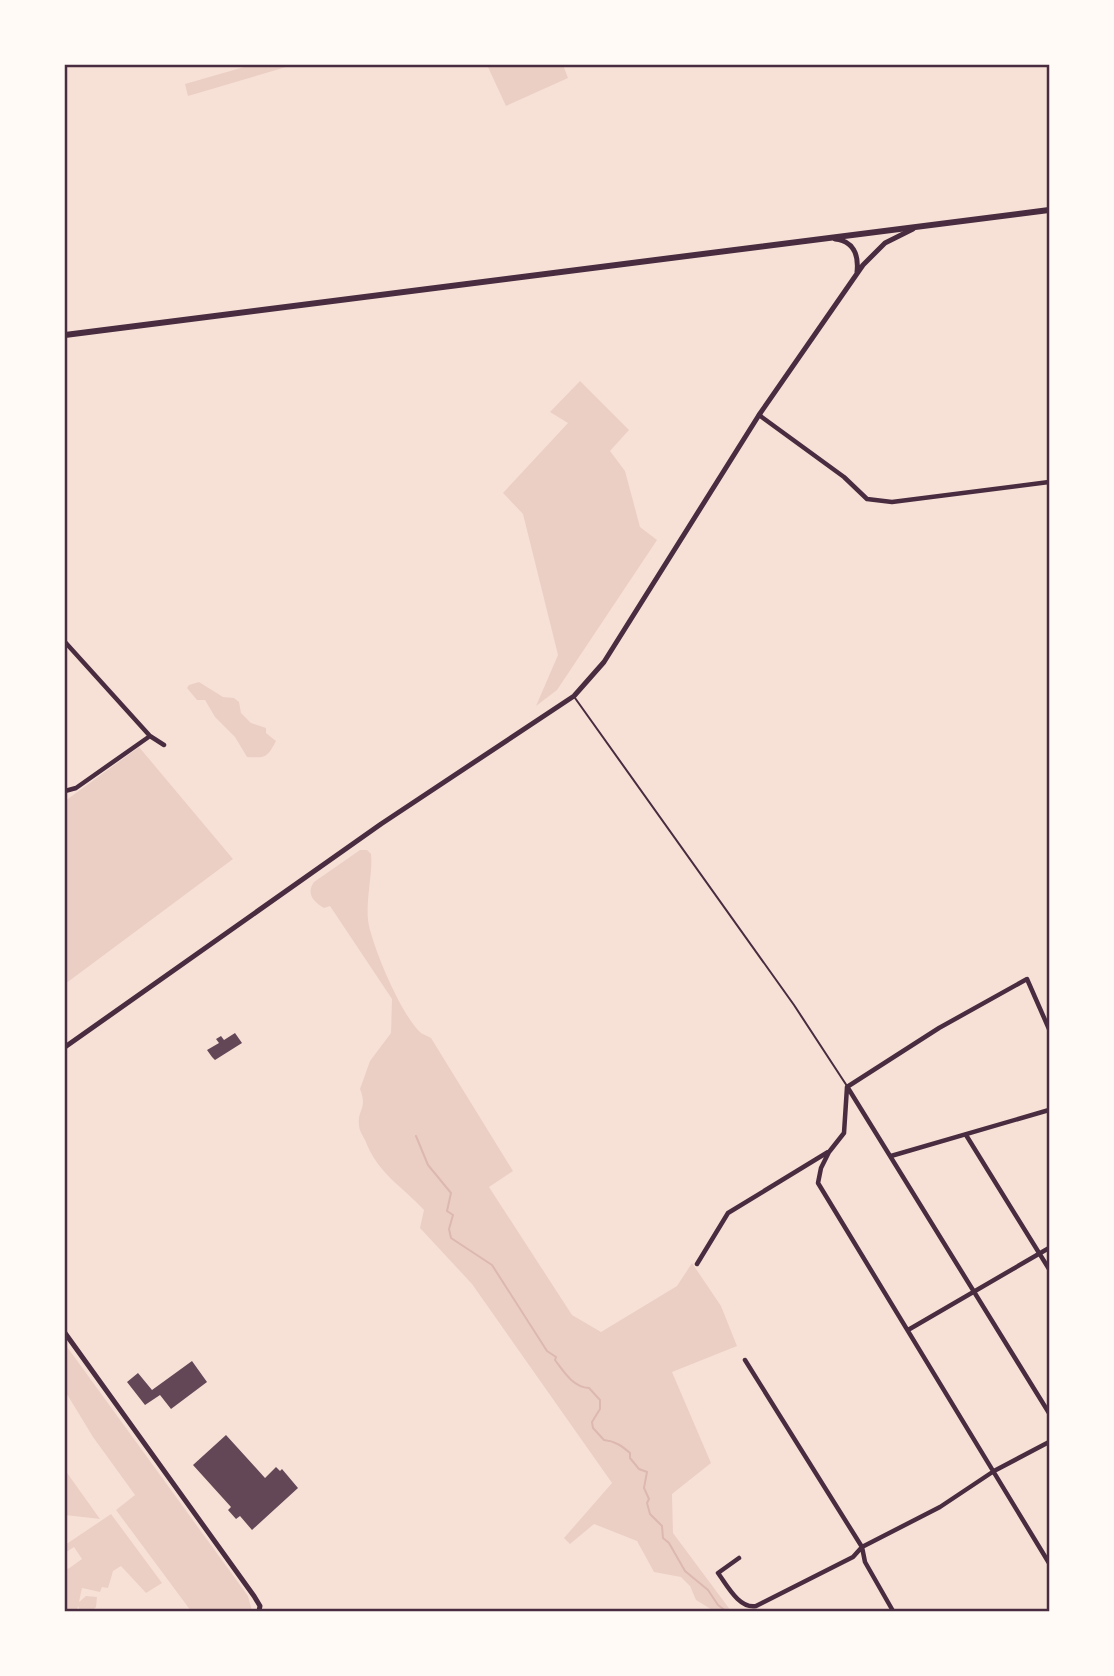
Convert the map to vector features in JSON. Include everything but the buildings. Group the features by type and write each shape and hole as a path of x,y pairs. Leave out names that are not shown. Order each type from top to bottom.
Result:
{"main road":[{"path":"65,335 1049,210"}],"street":[{"path":"65,1047 381,824 574,696 604,662 759,415 853,281 880,247 901,234 920,228"},
{"path":"831,239 848,243 855,250 858,264 853,281"},
{"path":"759,415 844,477 867,499 892,502 1049,482"},
{"path":"65,642 150,736 164,745"},
{"path":"65,791 76,788 150,736"},
{"path":"847,1087 939,1028 1027,979 1049,1029"},
{"path":"847,1087 844,1133 829,1152 821,1168 818,1183 1049,1563"},
{"path":"847,1087 1049,1413"},
{"path":"891,1156 1049,1112"},
{"path":"966,1135 1049,1269"},
{"path":"697,1264 728,1213 829,1152"},
{"path":"908,1330 1049,1248"},
{"path":"65,1333 261,1609"},
{"path":"745,1360 862,1547 865,1562 893,1611"},
{"path":"739,1558 718,1573 742,1604 756,1606 853,1557 862,1547 940,1507 994,1471 1049,1442"}],"lane":[{"path":"574,696 794,1005 847,1087"}],"shaded area":[{"path":"251,65 293,65 188,96 185,84"},
{"path":"487,65 563,65 568,78 506,106"},
{"path":"580,381 629,430 610,451 625,471 640,527 657,540 557,690 536,706 558,655 523,514 503,493 568,423 550,412"},
{"path":"199,682 223,697 234,698 239,702 241,713 251,723 266,728 266,733 276,741 268,754 262,757 247,757 235,737 215,717 205,700 197,700 187,688"},
{"path":"139,747 233,859 65,984 65,801"},
{"path":"360,850 367,850 371,854 368,920 388,980 413,1025 431,1038 513,1171 489,1187 572,1315 601,1332 677,1286 692,1263 721,1306 737,1346 672,1372 711,1463 672,1494 673,1533 731,1611 714,1611 696,1600 690,1586 681,1577 654,1572 637,1541 594,1524 570,1544 564,1538 612,1483 472,1284 420,1228 424,1210 383,1170 370,1152 359,1127 363,1105 360,1089 370,1061 391,1033 392,999 330,906 320,906 311,893 314,882"},
{"path":"65,1344 248,1596 252,1611 191,1611 116,1510 135,1495 93,1437 65,1391"},
{"path":"65,1470 100,1519 65,1515"},
{"path":"111,1514 162,1583 146,1593 121,1566 113,1571 108,1588 102,1587 100,1592 82,1588 79,1602 86,1596 97,1597 96,1607 92,1611 80,1611 78,1606 77,1611 65,1611 65,1565 68,1569 82,1559 74,1547 65,1553 65,1545"}],"waterway":[{"path":"416,1136 428,1165 451,1193 447,1211 453,1215 449,1229 451,1238 492,1265 547,1351 556,1357 555,1360 569,1378 578,1385 589,1388 600,1400 600,1409 592,1422 593,1428 604,1440 627,1450 639,1469 647,1472 644,1488 649,1499 647,1503 650,1514 662,1526 663,1538 669,1543 685,1571 708,1590 718,1605 726,1611"}]}
